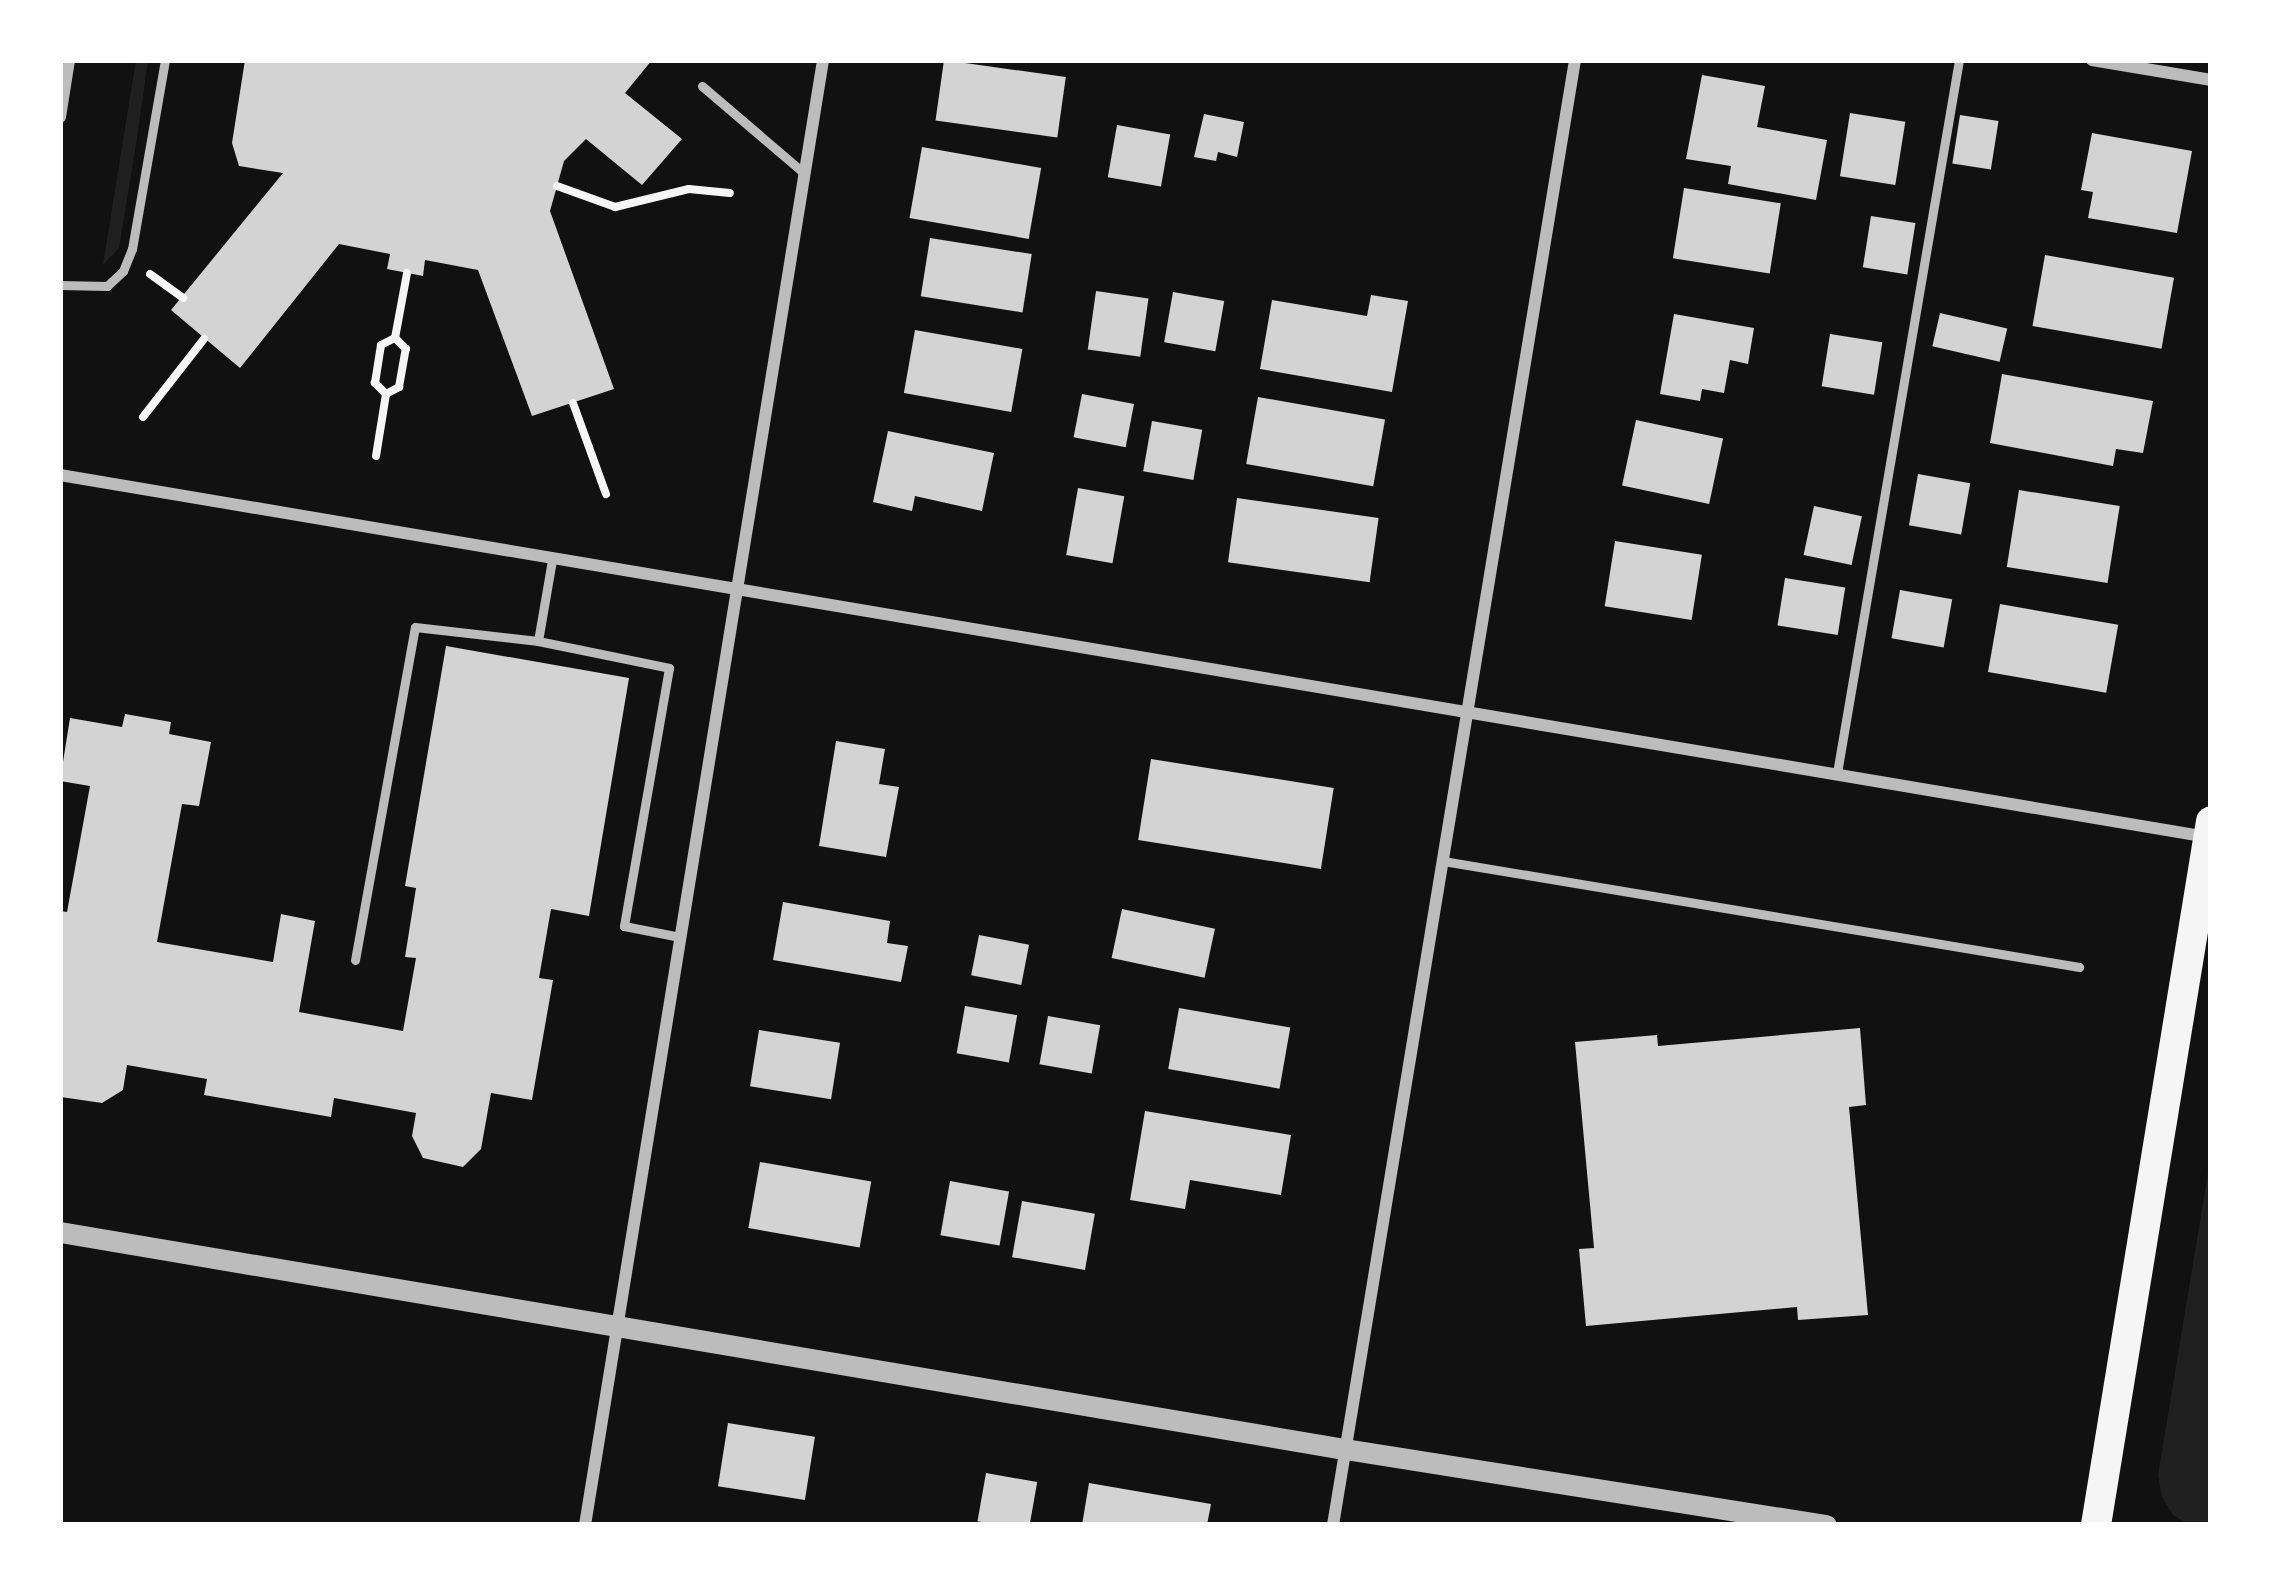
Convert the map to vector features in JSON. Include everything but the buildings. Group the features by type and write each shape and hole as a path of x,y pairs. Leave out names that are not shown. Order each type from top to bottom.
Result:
{"main road":[{"path":"2096,1525 2210,829"}],"street":[{"path":"60,116 69,60"},
{"path":"585,1525 824,60"},
{"path":"1333,1525 1575,60"},
{"path":"2092,60 2211,80"},
{"path":"60,475 736,592 1838,773 2210,829"},
{"path":"60,1232 1345,1450 1826,1525"}],"lane":[{"path":"60,285 107,286 123,271 132,249 165,60"},
{"path":"1838,773 1959,60"},
{"path":"702,86 805,174"},
{"path":"538,641 552,560"},
{"path":"355,960 415,627 538,641 669,668 624,926 680,937"},
{"path":"1443,861 2079,967"}],"path":[{"path":"557,186 615,207 689,189 730,193"},
{"path":"395,338 406,273"},
{"path":"143,417 204,338"},
{"path":"386,394 375,382 381,345 395,338"},
{"path":"386,394 399,387 406,349 395,338"},
{"path":"376,456 386,394"},
{"path":"573,403 606,494"}],"shaded area":[{"path":"136,60 148,60 137,138 119,248 103,265"},
{"path":"2211,1155 2211,1525 2190,1525 2173,1515 2162,1497 2158,1475"}]}
